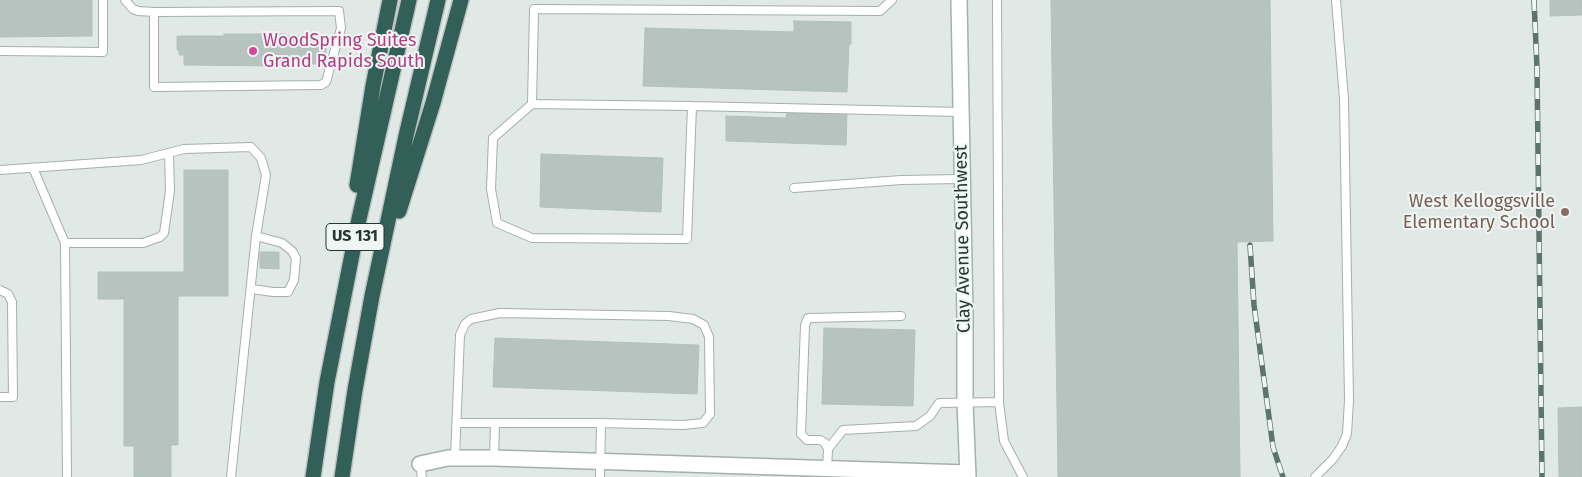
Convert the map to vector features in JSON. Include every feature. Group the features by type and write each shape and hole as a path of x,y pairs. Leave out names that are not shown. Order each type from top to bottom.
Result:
{"highway":[{"path":"328,382 353,209 373,86 390,0"},
{"name":"US 131","path":"313,477 328,382 359,219 410,0"},
{"name":"US 131","path":"342,477 372,296 406,136 438,0"},
{"path":"372,296 433,103 462,0"}],"street":[{"name":"Clay Avenue Southwest","path":"959,0 967,475"},
{"path":"421,471 448,458 494,458 601,470 828,469 967,475"}],"lane":[{"path":"0,51 104,52 103,0"},
{"path":"125,0 133,9 154,12 339,11 340,28 326,82 321,86 154,87 154,12"},
{"path":"532,104 534,9 880,11 892,0"},
{"path":"997,0 999,402 1004,441 1023,477"},
{"path":"1315,477 1333,459 1342,446 1347,434 1348,415 1344,99 1336,0"},
{"path":"692,106 687,240 532,238 497,223 491,188 493,138 532,104 692,106 961,112"},
{"path":"0,170 141,160 184,149 251,147 261,158 266,176 256,236 252,290 231,477"},
{"path":"65,243 143,243 160,237 164,233 170,191 169,153"},
{"path":"32,168 65,243 67,477"},
{"path":"794,188 901,180 962,179"},
{"path":"252,290 288,292 294,280 296,258 292,251 282,243 256,236"},
{"path":"0,290 8,294 12,302 13,397 0,397"},
{"path":"455,458 460,334 465,324 471,319 500,313 669,316 693,318 704,325 709,337 710,414 703,423 457,423"},
{"path":"828,469 828,450 825,443 820,440 807,440 801,434 805,325 808,318 901,316"},
{"path":"828,450 843,430 916,426 930,416 939,403 999,402"},
{"path":"494,458 495,423"},
{"path":"601,423 601,470"}],"building":[{"path":"0,0 92,0 92,36 0,37"},
{"path":"1051,0 1270,0 1273,241 1237,242 1240,477 1058,477"},
{"path":"1550,0 1582,0 1582,15 1550,16"},
{"path":"794,21 851,22 847,92 643,86 645,28 794,32"},
{"name":"WoodSpring Suites Grand Rapids South","path":"224,34 326,36 324,64 285,64 285,66 184,65 184,55 179,55 179,50 177,50 177,36 224,36"},
{"path":"787,111 847,113 846,145 726,141 726,116 786,118"},
{"path":"541,154 663,158 661,212 540,207"},
{"path":"184,170 228,170 228,296 178,296 178,445 171,445 171,477 134,477 134,446 124,446 124,299 98,299 98,272 184,272"},
{"path":"260,252 279,252 279,269 260,268"},
{"path":"824,328 915,330 913,406 822,404"},
{"path":"495,338 699,345 697,394 493,387"},
{"path":"1582,407 1582,477 1559,477 1558,408"}],"railway":[{"path":"1534,0 1537,68 1542,477"},
{"path":"1250,245 1254,305 1273,447 1283,477"}],"place":[{"name":"WoodSpring Suites Grand Rapids South","path":"253,51"},
{"name":"West Kelloggsville Elementary School","path":"1565,212"}]}
